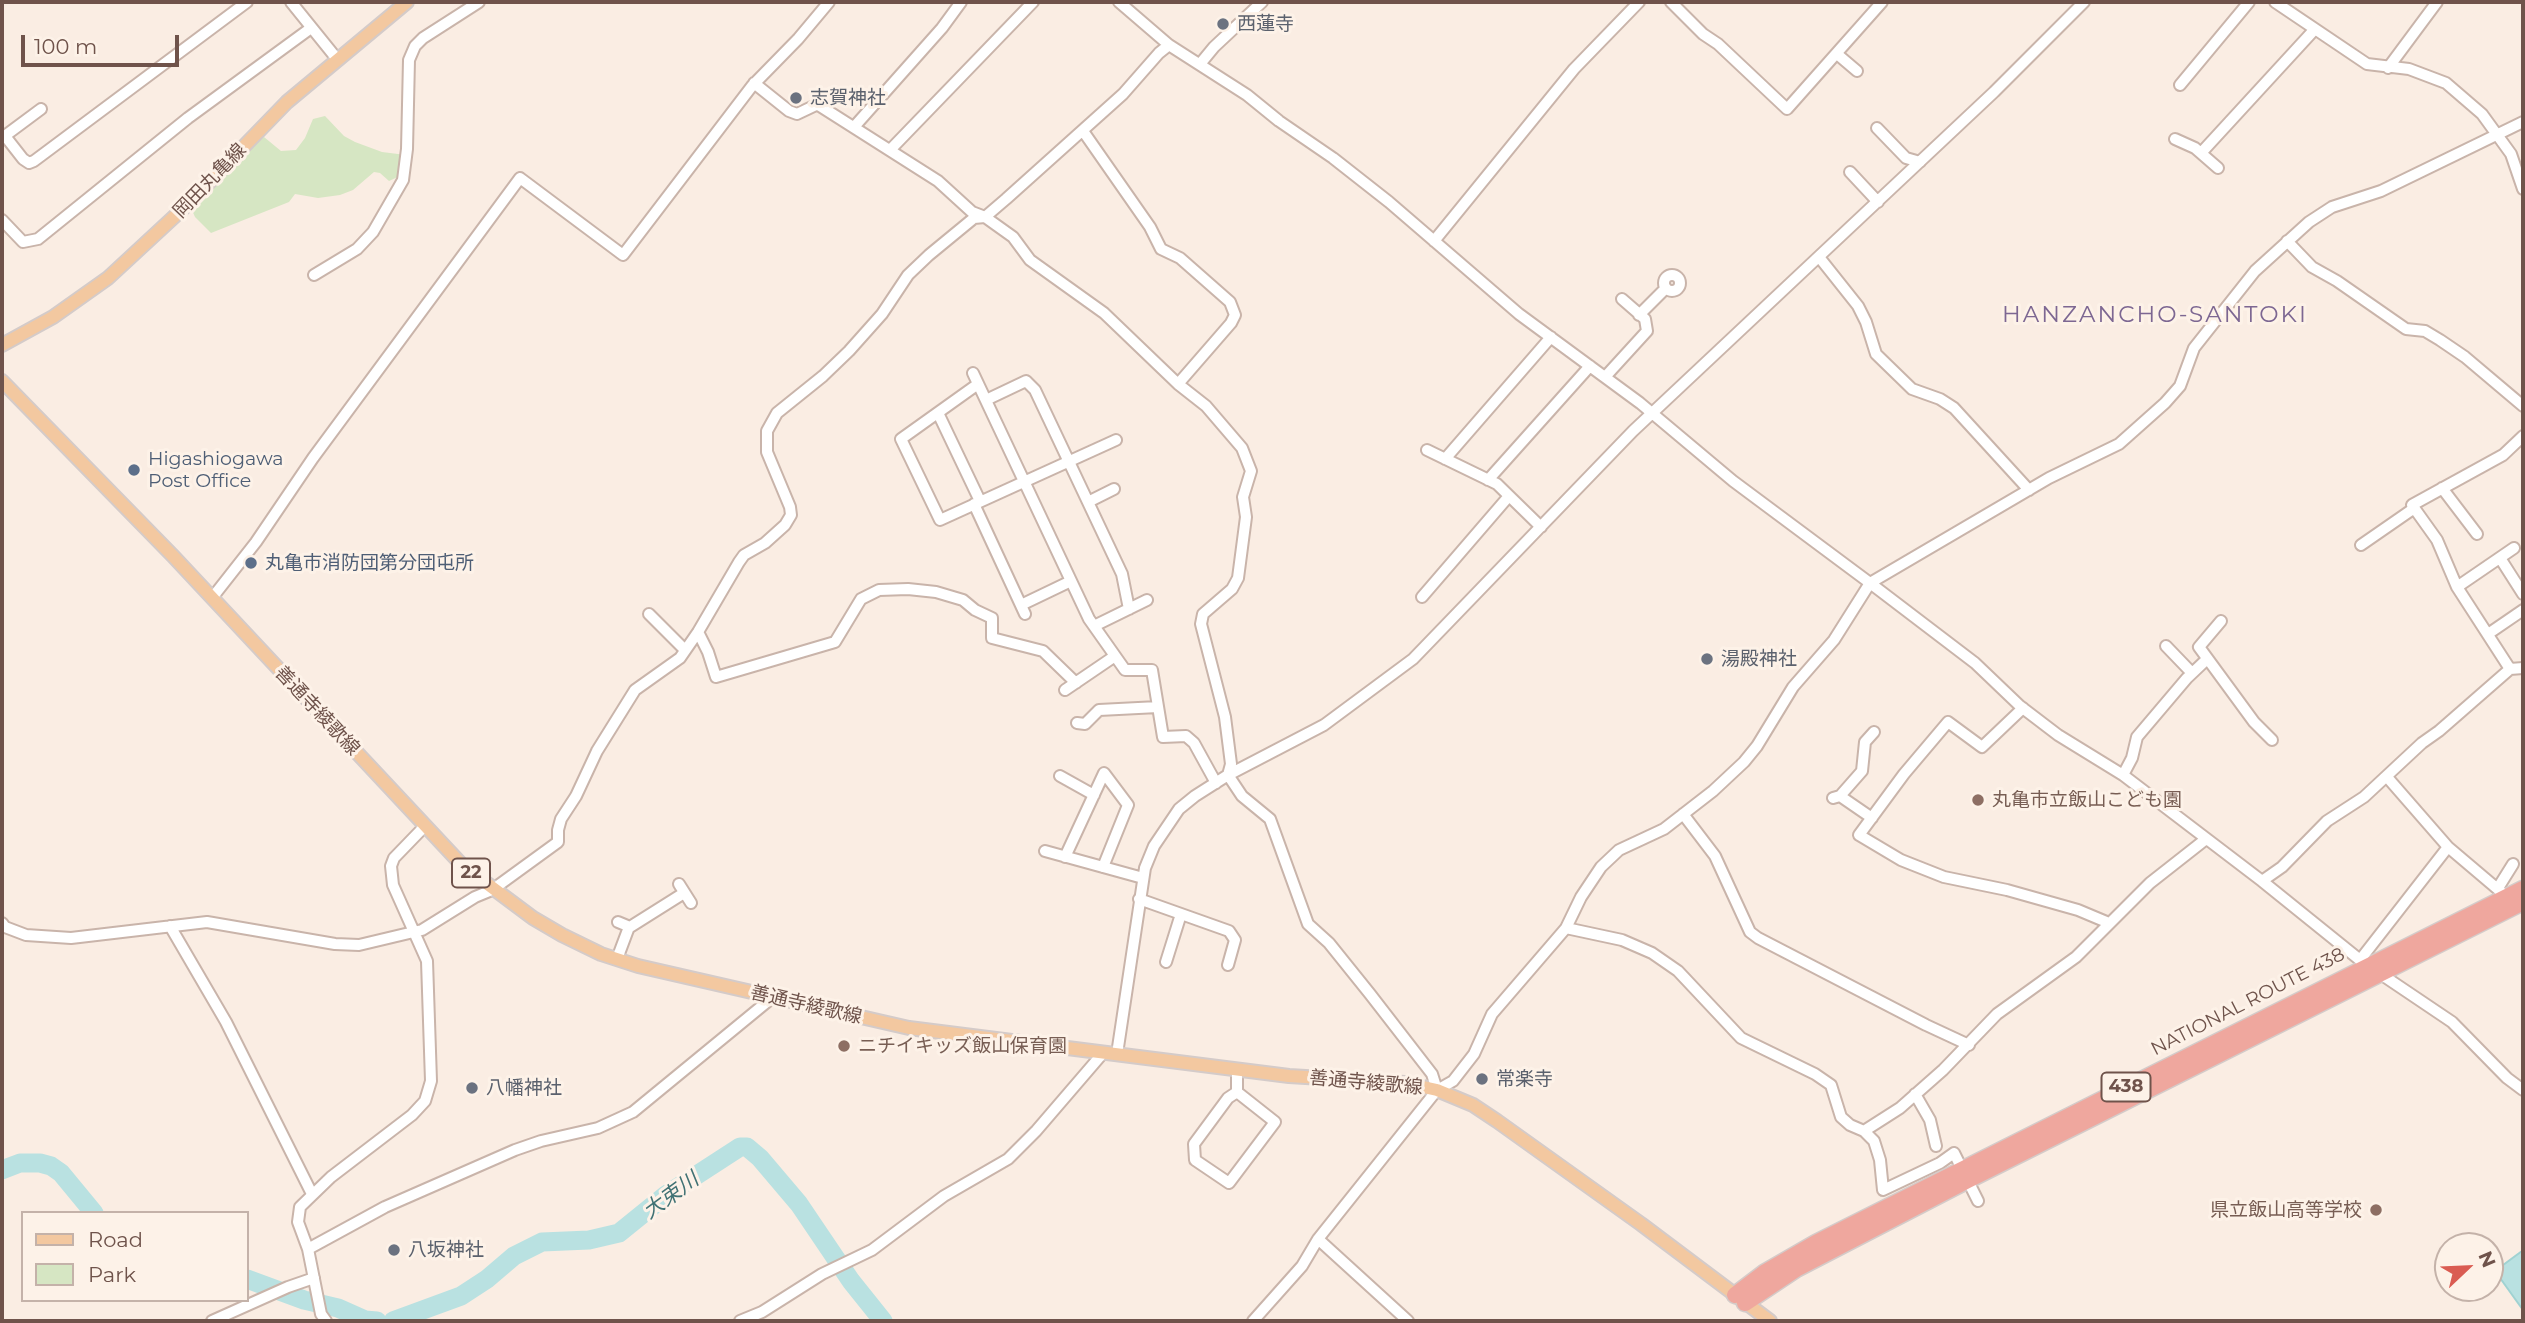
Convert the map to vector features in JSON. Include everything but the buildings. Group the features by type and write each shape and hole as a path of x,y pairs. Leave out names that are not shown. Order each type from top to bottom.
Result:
{"highway":[{"name":"NATIONAL ROUTE 438","path":"1740,1299 1764,1273 1816,1243 1966,1175 2370,967 2503,892 2523,889"},
{"name":"NATIONAL ROUTE 438","path":"2370,967 2523,902"}],"main road":[{"name":"岡田丸亀線","path":"2,345 53,317 108,278 189,203 287,102 407,2"},
{"name":"善通寺綾歌線","path":"2,381 212,597 462,866 492,890 562,935 617,959 909,1028 1237,1070 1405,1083 1437,1090 1473,1105 1497,1121 1642,1224 1770,1321"}],"street":[{"path":"41,109 3,137 29,163 247,2"},
{"path":"290,2 337,60"},
{"path":"314,275 356,249 373,232 402,180 407,149 409,60 415,46 479,2"},
{"path":"212,597 256,542 313,458 520,178 623,255 754,83 829,2"},
{"path":"854,127 942,28 961,2"},
{"path":"891,149 1033,2"},
{"path":"1119,2 1169,45 1333,158 1487,288 1652,413 1751,495 1780,514 1975,663 2022,708 2058,735 2123,775 2370,967 2452,1022 2507,1078 2523,1090"},
{"path":"1200,64 1214,47 1262,2"},
{"path":"1434,241 1574,69 1639,2"},
{"path":"1671,2 1787,109 1882,2"},
{"path":"1117,1054 1143,878 1154,846 1179,809 1228,775 1324,725 1413,659 1652,413 1878,202 2084,2"},
{"path":"2180,85 2249,2"},
{"path":"2275,2 2367,64 2409,69 2446,83 2482,114 2511,154 2523,190"},
{"path":"2388,68 2437,2"},
{"path":"2,220 23,242 38,239 188,118 311,28"},
{"path":"2201,153 2315,29"},
{"path":"2,923 5,927 26,935 71,938 207,922 335,944 359,945 414,932 443,919 475,897 492,890 558,842 561,819 576,796 597,751 635,691 665,671 685,650 744,555 765,543 785,525 791,515 790,506 767,452 767,431 776,412 823,376 849,351 882,314 908,275 929,255 974,218 985,217 1123,94 1169,45"},
{"path":"1837,54 1857,71"},
{"path":"754,83 789,111 797,114 816,105 820,106 891,149 938,181 972,212 985,217 1013,237 1030,260 1104,313 1206,406 1249,459 1251,471 1243,497 1246,517 1238,578 1232,589 1203,614 1201,624 1225,716 1231,764 1228,775 1242,796 1270,819 1308,924 1329,943 1370,994 1432,1074 1437,1090"},
{"path":"1253,1321 1302,1266 1318,1239 1437,1090 1453,1081 1474,1054 1492,1014 1566,928 1590,881 1610,856 1664,829 1728,779 1757,746 1793,687 1835,640 1870,583 2029,490 2119,444 2165,404 2180,386 2194,348 2255,271 2309,222 2332,207 2381,191 2523,122"},
{"path":"1877,128 1906,158 1920,162"},
{"path":"1083,131 1150,227 1161,249 1180,258 1230,302 1235,315 1178,383"},
{"path":"2175,139 2201,153 2218,169"},
{"path":"1850,172 1878,202"},
{"path":"2287,241 2312,267 2406,329 2426,331 2440,340 2465,357 2523,406"},
{"path":"1819,257 1858,306 1876,354 1912,389 1940,399 1954,408 2029,490"},
{"path":"1639,314 1666,288"},
{"path":"1605,377 1647,331 1645,319 1622,299"},
{"path":"1445,458 1551,337"},
{"path":"1488,480 1590,366"},
{"path":"973,373 1094,626 1125,670 1152,670 1163,737 1186,736 1194,743 1216,783"},
{"path":"986,400 1026,381 1035,390 1122,574 1129,609"},
{"path":"978,384 901,439 940,520 1116,440"},
{"path":"939,413 1023,610 1071,581"},
{"path":"2510,669 2457,587 2437,540 2412,505 2503,455 2523,436"},
{"path":"1427,450 1497,484 1541,527"},
{"path":"2442,488 2477,534"},
{"path":"1088,502 1114,489"},
{"path":"1422,597 1509,496"},
{"path":"2361,545 2413,509"},
{"path":"2457,587 2514,548"},
{"path":"2500,558 2523,594"},
{"path":"698,632 718,682 773,656 820,642 835,642 861,599 879,590 901,584 948,591 992,618 992,638 1043,651 1076,683"},
{"path":"1094,626 1147,600"},
{"path":"2488,634 2523,610"},
{"path":"649,614 685,650"},
{"path":"2221,621 2199,647 2254,722 2272,740"},
{"path":"2166,646 2192,673"},
{"path":"1065,690 1115,656"},
{"path":"2123,775 2132,758 2137,737 2207,659"},
{"path":"2262,881 2282,867 2327,821 2364,797 2422,743 2439,732 2510,669 2523,668"},
{"path":"1077,723 1085,724 1099,710 1158,707"},
{"path":"2022,708 1982,747 1948,722 1904,774 1859,835 1901,860 1944,877 2055,903 2109,923"},
{"path":"1872,818 1836,797 1862,771 1865,742 1874,732"},
{"path":"1065,857 1104,773 1128,805 1103,867"},
{"path":"1060,776 1094,795"},
{"path":"2387,777 2448,847 2503,892 2513,864"},
{"path":"1683,814 1715,856 1750,932 1758,939 1926,1026 1969,1045"},
{"path":"327,1321 319,1302 308,1249 298,1222 300,1207 312,1194 411,1115 425,1101 431,1081 428,961 393,885 391,866 394,858 424,827"},
{"path":"1864,1131 1900,1108 1969,1045 1997,1014 2076,957 2150,883 2206,839"},
{"path":"2370,967 2448,847"},
{"path":"1045,852 1143,878"},
{"path":"617,959 629,927 681,888 691,903"},
{"path":"1139,899 1229,931 1235,940 1228,965"},
{"path":"1166,962 1181,914"},
{"path":"618,922 629,927"},
{"path":"170,926 226,1022 312,1194"},
{"path":"1566,928 1622,940 1652,953 1678,971 1741,1038 1815,1074 1831,1085 1841,1117 1850,1125 1864,1131 1874,1141 1880,1160 1883,1190 1940,1163 1954,1153 1978,1201"},
{"path":"308,1249 385,1208 515,1150 598,1128 633,1112 773,997"},
{"path":"740,1321 872,1250 944,1196 1008,1159 1036,1131 1103,1053"},
{"path":"1237,1070 1237,1093"},
{"path":"1237,1093 1275,1122 1229,1183 1195,1160 1194,1144 1228,1098 1237,1093"},
{"path":"1915,1094 1930,1120 1936,1146"},
{"path":"1318,1239 1408,1321"},
{"path":"212,1321 273,1293 314,1278"}],"green space":[{"path":"325,116 344,136 355,142 382,152 406,155 402,175 389,181 380,173 374,172 353,190 340,195 318,198 295,194 289,202 211,233 195,217 191,208 264,137 281,151 296,150 305,138 313,119"}],"water":[{"path":"2522,1251 2523,1310 2504,1284 2504,1264"}],"waterway":[{"name":"大束川","path":"393,1321 461,1296 514,1256 542,1242 589,1240 619,1233 666,1195 740,1147 747,1147 760,1158 799,1204 851,1281 883,1321"},
{"name":"大束川","path":"2,1170 20,1163 51,1166 61,1173 92,1211"},
{"name":"大束川","path":"248,1279 304,1300 338,1308 365,1320 377,1321"}],"place":[{"name":"西蓮寺","path":"1223,24"},
{"name":"志賀神社","path":"796,98"},
{"name":"Higashiogawa Post Office","path":"134,470"},
{"name":"丸亀市消防団第分団屯所","path":"251,563"},
{"name":"湯殿神社","path":"1707,659"},
{"name":"丸亀市立飯山こども園","path":"1978,800"},
{"name":"ニチイキッズ飯山保育園","path":"844,1046"},
{"name":"常楽寺","path":"1482,1079"},
{"name":"八幡神社","path":"472,1088"},
{"name":"県立飯山高等学校","path":"2376,1210"},
{"name":"八坂神社","path":"394,1250"}],"district":[{"name":"HANZANCHO-SANTOKI","path":"2155,315"}]}
